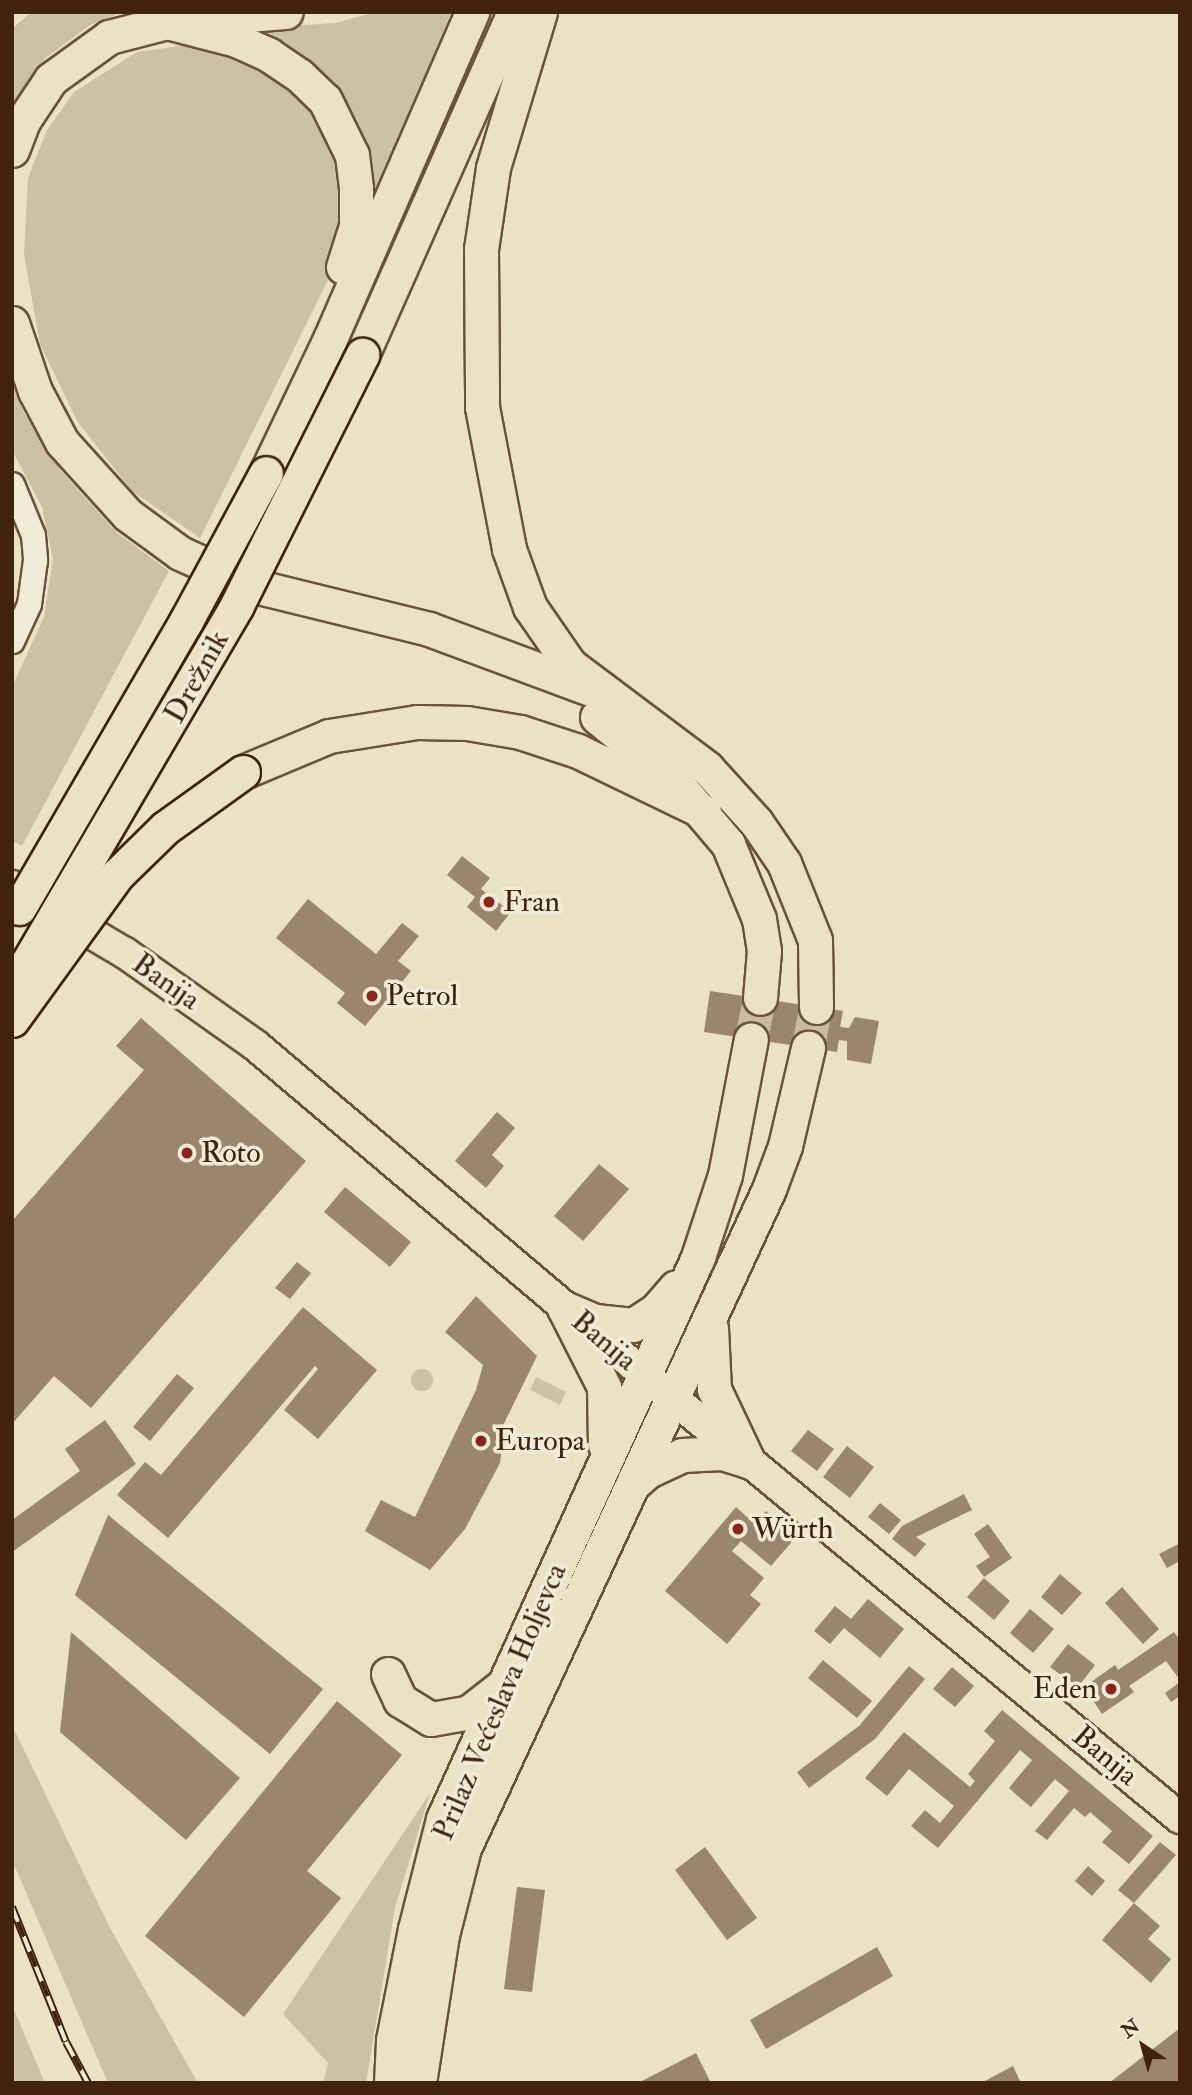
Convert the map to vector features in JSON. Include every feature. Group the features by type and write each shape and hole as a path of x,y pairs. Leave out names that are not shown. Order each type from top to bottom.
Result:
{"highway":[{"path":"12,150 36,98 68,62 109,37 167,23 286,12"},
{"name":"Drežnik","path":"12,920 186,621 266,473 330,339 472,12"},
{"name":"Drežnik","path":"12,989 237,605 362,355 514,12"},
{"path":"540,12 516,81 489,195 481,262 482,407 509,549 530,607 570,665 604,694 706,768 757,822 784,863 815,940 816,1007"},
{"path":"167,23 236,40 269,55 299,75 325,100 340,128 352,155 356,226 325,309 330,339"},
{"path":"12,323 32,382 62,442 104,492 154,535 218,573 250,585 429,628 604,694"},
{"path":"520,663 628,740 704,812 728,844 759,919 764,951 760,998"},
{"path":"12,1020 117,875 165,828 243,772 329,736 416,722 467,723 520,732 578,751 704,812"},
{"path":"564,1307 595,1321 633,1325 666,1300 698,1256 725,1175 751,1039"},
{"name":"Prilaz Većeslava Holjevca","path":"419,2083 422,2043 442,1935 464,1848 773,1178 808,1048"},
{"name":"Prilaz Većeslava Holjevca","path":"391,2083 393,2040 412,1941 443,1819 698,1256"},
{"path":"564,1307 599,1373 607,1398 602,1471"},
{"path":"712,1312 709,1354 714,1389 748,1461"},
{"path":"631,1486 648,1471 682,1455 722,1453 748,1461"},
{"path":"388,1674 400,1700 431,1719 456,1718 469,1712 505,1684"}],"main road":[{"name":"Banija","path":"12,886 125,953 246,1038 673,1399 1180,1818"}],"street":[{"path":"12,484 33,535 35,560 29,604 12,641"}],"shaded area":[{"path":"31,12 124,12 90,25 47,57 12,104 12,29"},
{"path":"376,12 451,12 370,217 368,177 268,38 275,27 335,23"},
{"path":"195,44 255,58 317,109 349,192 334,268 200,538 132,491 77,421 40,344 24,255 28,178 47,130 74,92 137,52"},
{"path":"12,381 23,411 61,471 117,533 169,571 22,846 12,841 12,687 44,617 53,559 42,507 12,450"},
{"path":"422,1369 430,1372 433,1380 430,1388 422,1391 414,1388 411,1380 414,1372"},
{"path":"536,1377 566,1392 560,1405 530,1390"},
{"path":"12,1725 110,1928 198,2083 108,2083 12,1860"},
{"path":"430,1793 395,1908 366,2083 323,2083 328,2063 283,2014"},
{"path":"12,2005 45,2083 12,2083"}],"building":[{"path":"462,856 490,878 481,889 511,912 496,931 467,907 475,897 447,875"},
{"path":"308,899 376,954 402,923 419,936 398,961 411,971 365,1026 337,1003 345,993 276,938"},
{"path":"710,991 843,1011 840,1027 849,1028 855,1017 879,1021 871,1064 847,1060 847,1041 839,1040 837,1052 704,1032"},
{"path":"141,1018 306,1161 91,1408 54,1376 12,1424 12,1221 144,1070 116,1046"},
{"path":"497,1112 515,1128 492,1155 504,1166 486,1188 455,1161"},
{"path":"599,1164 629,1189 583,1241 554,1216"},
{"path":"345,1187 411,1242 390,1267 324,1212"},
{"path":"297,1262 311,1273 290,1299 275,1288"},
{"path":"476,1296 537,1356 495,1442 502,1448 500,1463 465,1529 430,1570 365,1531 381,1500 415,1517 476,1390 483,1365 445,1332"},
{"path":"303,1307 377,1370 318,1439 284,1410 318,1369 315,1366 168,1538 117,1495 145,1462 161,1475"},
{"path":"177,1374 194,1388 150,1441 133,1427"},
{"path":"105,1420 136,1464 12,1552 12,1520 80,1471 65,1449"},
{"path":"808,1430 834,1449 817,1471 791,1451"},
{"path":"847,1446 874,1467 850,1498 823,1477"},
{"path":"964,1494 972,1510 916,1537 926,1544 915,1557 892,1539 902,1526"},
{"path":"880,1503 901,1520 889,1534 868,1517"},
{"path":"736,1507 755,1524 766,1511 796,1537 771,1566 741,1541 732,1551 764,1578 750,1595 761,1604 727,1644 665,1591"},
{"path":"108,1515 323,1689 270,1754 75,1595"},
{"path":"988,1524 1012,1558 984,1577 976,1566 990,1557 974,1534"},
{"path":"1180,1543 1180,1561 1167,1568 1159,1554"},
{"path":"1060,1574 1082,1593 1062,1615 1041,1597"},
{"path":"984,1578 1010,1601 994,1620 967,1597"},
{"path":"1122,1587 1159,1629 1143,1644 1105,1603"},
{"path":"868,1599 904,1629 880,1658 844,1628 830,1644 814,1631 835,1606 851,1619"},
{"path":"1030,1609 1054,1629 1033,1653 1010,1633"},
{"path":"71,1632 240,1778 186,1840 60,1732"},
{"path":"1174,1632 1180,1640 1180,1680 1166,1661 1129,1686 1134,1692 1102,1714 1084,1687 1115,1665 1118,1670"},
{"path":"1068,1644 1095,1665 1078,1687 1050,1667"},
{"path":"823,1660 872,1701 857,1718 808,1678"},
{"path":"909,1666 925,1679 875,1739 809,1788 797,1772 859,1726"},
{"path":"952,1667 974,1686 955,1707 933,1689"},
{"path":"1180,1682 1180,1696 1171,1702 1165,1693"},
{"path":"337,1701 402,1755 307,1871 341,1898 244,2017 145,1936"},
{"path":"1002,1710 1153,1836 1129,1864 1102,1842 1112,1831 1090,1812 1085,1817 1074,1808 1047,1840 1035,1831 1069,1791 1055,1779 1031,1807 1020,1798 1009,1788 1032,1760 1020,1750 938,1848 911,1826 925,1810 940,1823 954,1806 909,1769 887,1796 865,1778 904,1732 970,1787 975,1781 968,1774 995,1741 984,1731"},
{"path":"1160,1842 1176,1855 1134,1903 1118,1890"},
{"path":"705,1847 757,1918 727,1940 675,1870"},
{"path":"1088,1866 1105,1881 1092,1896 1075,1881"},
{"path":"517,1887 545,1890 532,1992 504,1989"},
{"path":"1134,1903 1160,1926 1148,1939 1171,1959 1151,1983 1102,1940"},
{"path":"877,1947 893,1976 766,2049 750,2020"},
{"path":"1180,2028 1180,2083 1109,2083"},
{"path":"696,2053 711,2083 638,2083"},
{"path":"1013,2066 1021,2083 981,2083"}],"tunnel":[{"path":"751,1039 760,998"},
{"path":"808,1048 816,1007"}],"railway":[{"path":"12,1907 66,2042 88,2083"}],"place":[{"name":"Fran","path":"489,902"},
{"name":"Petrol","path":"372,996"},
{"name":"Roto","path":"187,1153"},
{"name":"Europa","path":"481,1441"},
{"name":"Würth","path":"738,1529"},
{"name":"Eden","path":"1111,1689"}]}
